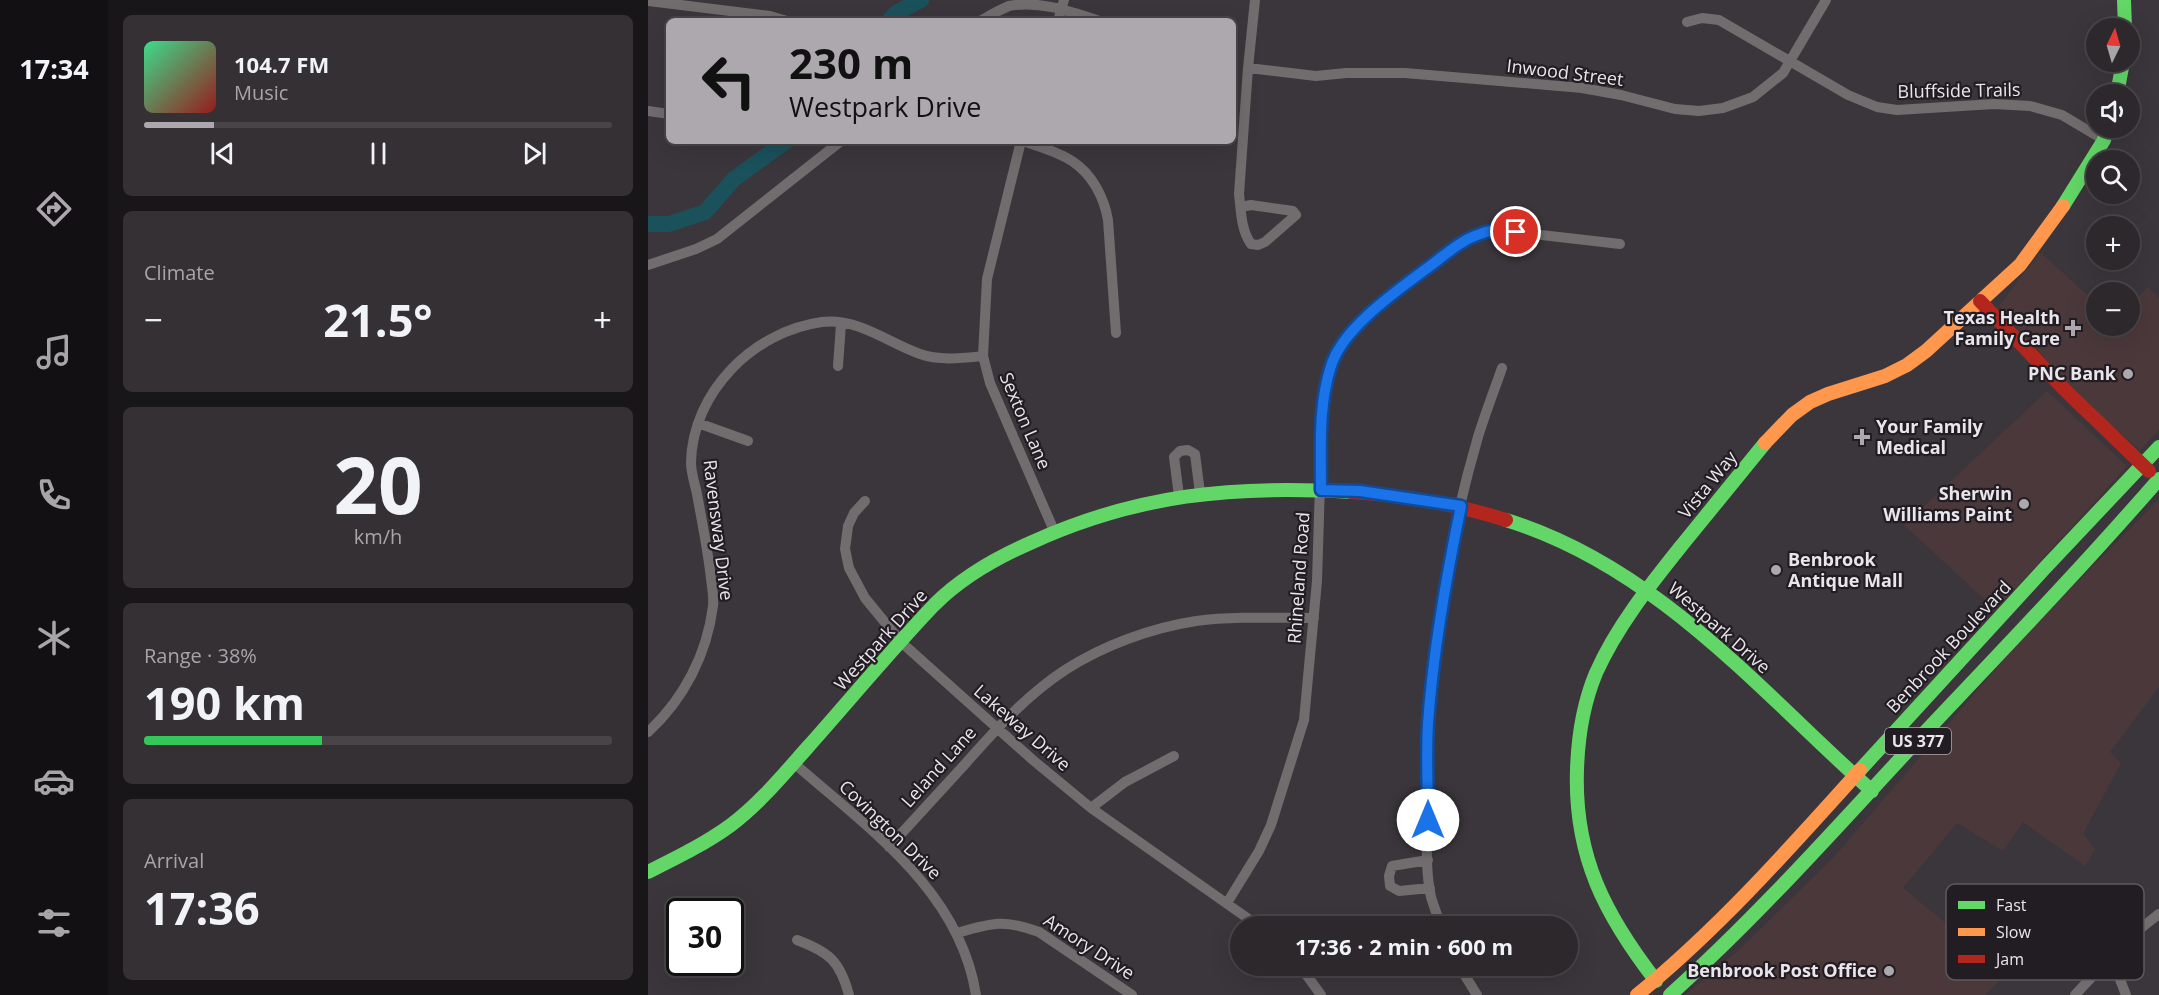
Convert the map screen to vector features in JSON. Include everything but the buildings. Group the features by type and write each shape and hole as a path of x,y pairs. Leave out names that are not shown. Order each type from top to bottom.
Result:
{"main road":[{"path":"2124,0 2125,18"},
{"name":"Vista Way","path":"1656,981 1619,929 1597,891 1582,848 1576,801 1579,730 1588,692 1611,645 1646,589 1771,436 1789,418 1817,398 1886,376 1926,352 1953,328 2019,265 2034,246 2103,138"},
{"path":"1980,301 2064,389 2141,465 2159,479"},
{"name":"Benbrook Boulevard","path":"1637,995 1690,951 1763,877 2159,447"},
{"name":"US 377","path":"1670,995 1710,960 1778,893 2085,564 2159,479"},
{"name":"Westpark Drive","path":"648,872 694,849 730,825 767,794 935,604 967,578 1019,548 1126,507 1179,496 1248,489 1360,491 1461,506 1496,514 1554,537 1608,565 1646,589 1687,620 1872,791"}],"street":[{"path":"1241,207 1251,205 1293,211 1296,215 1265,242 1258,245 1251,244 1245,235 1239,195 1248,68 1256,0"},
{"name":"Inwood Street","path":"1248,68 1316,76 1346,73 1405,73 1582,88 1621,94 1675,109 1699,111 1723,108 1753,97 1783,73 1826,0"},
{"path":"648,1 715,15 777,18"},
{"path":"986,18 1011,6 1030,2 1063,4 1093,18"},
{"name":"Bluffside Trails","path":"1687,22 1702,18 1719,20 1848,95 1876,107 1897,110 1994,104 2030,106 2086,126"},
{"path":"648,111 666,114"},
{"path":"648,265 696,249 717,239 837,144"},
{"name":"Sexton Lane","path":"1021,144 987,279 983,356 990,383 1055,533"},
{"path":"1030,144 1072,160 1099,191 1105,205 1107,220 1116,333"},
{"name":"Rhineland Road","path":"1227,903 1259,851 1270,825 1304,720 1314,618 1321,490 1322,419 1326,386 1331,365 1338,350 1346,338 1379,305 1461,243 1482,232 1516,232 1620,244"},
{"name":"Ravensway Drive","path":"648,732 664,717 686,686 701,656 713,604 708,551 691,464 698,423 715,388 735,364 778,334 824,322 856,325 921,355 953,359 983,356"},
{"path":"838,366 841,324"},
{"path":"1438,916 1430,888 1428,860 1428,725 1433,665 1449,558 1461,506 1478,437 1502,368"},
{"name":"Ravensway Drive","path":"698,423 747,441"},
{"path":"1179,496 1174,457 1180,451 1188,450 1195,454 1200,493"},
{"name":"Lakeway Drive","path":"865,501 848,526 846,549 849,568 865,598 901,642 1034,761 1091,808 1245,916"},
{"name":"Leland Lane","path":"890,847 997,728 1031,695 1065,670 1102,649 1148,633 1198,621 1314,618"},
{"path":"1091,808 1125,782 1174,756"},
{"name":"Covington Drive","path":"795,764 890,847 927,886 957,933 966,952 976,995"},
{"path":"1428,860 1392,866 1389,876 1390,885 1399,891 1430,888"},
{"path":"2144,925 2159,914"},
{"name":"Amory Drive","path":"957,933 1004,922 1023,926 1039,932 1132,995"},
{"path":"797,940 826,953 838,967 849,995"},
{"path":"1308,976 1322,995"},
{"path":"1465,976 1477,995"},
{"path":"2074,995 2088,980"},
{"path":"2120,980 2126,995"}],"shaded area":[{"path":"2040,252 2086,294 2086,336 2140,336 2140,295 2148,287 2159,298 2159,430 2140,450 2082,400 1999,306"},
{"path":"2047,391 2127,466 1996,610 1904,525"},
{"path":"2159,499 2159,687 2110,752 2121,763 2083,834 2095,849 2085,866 2023,822 2003,851 1957,823 1903,888 1946,923 1946,980 2000,980 1985,995 1685,995 1742,947 1835,856 2024,636"}],"waterway":[{"path":"892,18 896,13 921,0"},
{"path":"648,224 669,224 705,212 734,179 782,144"}],"traffic: fast":[{"path":"2124,0 2125,18"},
{"path":"2119,84 2121,72"},
{"path":"2063,206 2104,138"},
{"path":"1656,981 1638,957 1608,908 1587,857 1577,801 1577,770 1582,720 1596,673 1624,622 1658,575 1765,443"},
{"path":"1860,770 2159,447"},
{"path":"1670,995 1734,935 1794,873 2068,580 2159,479"},
{"path":"648,872 711,838 752,807 934,605 966,578 1003,556 1068,527 1147,504 1226,492 1266,490 1351,492"},
{"path":"1506,520 1560,541 1611,568 1658,599 1746,673 1872,791"}],"traffic: slow":[{"path":"1765,443 1792,415 1810,402 1885,376 1907,365 1926,351 2020,265 2063,206"},
{"path":"1637,995 1725,915 1860,770"}],"traffic: jam":[{"path":"1980,301 2064,389 2149,471"},
{"path":"1351,492 1429,501 1506,520"}],"place":[{"name":"Texas Health Family Care","path":"2073,328"},
{"name":"PNC Bank","path":"2128,374"},
{"name":"Your Family Medical","path":"1862,437"},
{"name":"Sherwin Williams Paint","path":"2024,504"},
{"name":"Benbrook Antique Mall","path":"1776,570"},
{"name":"Benbrook Post Office","path":"1889,971"}],"route":[{"path":"1428,820 1428,725 1433,665 1449,558 1461,506 1360,491 1321,490 1322,419 1326,386 1331,365 1346,338 1395,292 1471,237 1488,231 1516,232"}]}
